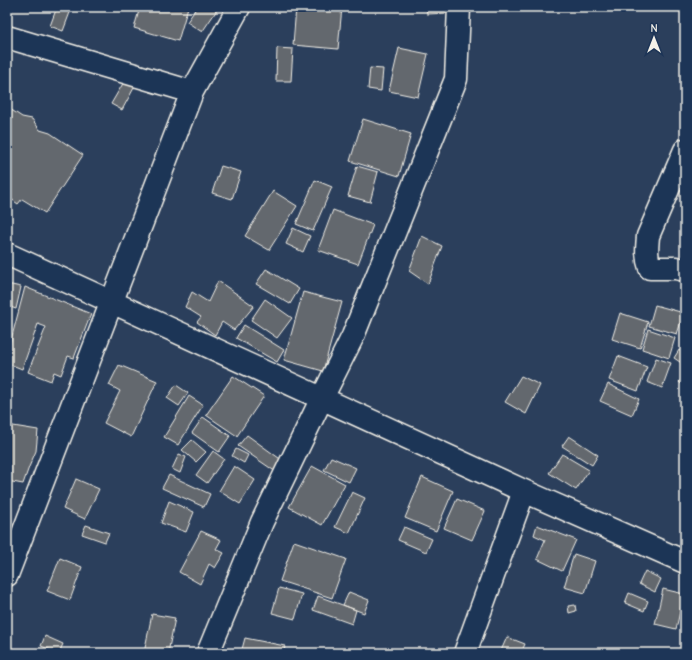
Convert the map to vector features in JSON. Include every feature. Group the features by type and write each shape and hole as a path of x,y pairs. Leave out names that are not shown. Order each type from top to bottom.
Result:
{"street":[{"path":"7,575 192,92 239,7"},
{"path":"208,653 262,522 353,336 456,79 459,7"},
{"path":"7,37 192,92"},
{"path":"685,150 648,236 646,250 650,268 676,268 685,270"},
{"path":"7,254 524,491 685,562"},
{"path":"465,653 524,491"}],"building":[{"path":"57,7 72,7 63,31 50,26"},
{"path":"140,7 188,7 178,41 134,28"},
{"path":"197,7 219,7 202,32 187,22"},
{"path":"296,7 342,7 338,49 293,45"},
{"path":"426,7 448,7 448,13 427,14"},
{"path":"277,48 293,49 291,81 276,81"},
{"path":"399,48 428,54 418,97 389,91"},
{"path":"370,68 383,69 381,91 368,89"},
{"path":"125,80 135,86 122,110 111,104"},
{"path":"7,107 22,117 32,119 40,130 50,133 83,155 45,213 22,199 18,204 7,196"},
{"path":"363,119 411,134 399,176 350,161"},
{"path":"221,166 241,172 232,199 212,193"},
{"path":"357,166 378,172 370,202 348,196"},
{"path":"315,180 332,187 313,231 296,224"},
{"path":"273,191 297,206 269,250 245,236"},
{"path":"333,210 373,225 358,264 318,250"},
{"path":"293,228 310,236 303,252 286,244"},
{"path":"422,236 442,246 428,284 409,271"},
{"path":"266,269 299,289 290,304 256,284"},
{"path":"218,281 254,306 234,330 222,322 215,335 197,322 201,317 185,307 192,292 208,302"},
{"path":"7,284 21,287 16,309 7,306"},
{"path":"25,287 91,314 74,358 68,356 61,375 54,372 51,381 28,372 46,327 38,324 22,369 7,363 7,355"},
{"path":"303,292 342,302 323,371 284,360"},
{"path":"265,299 292,318 277,338 251,320"},
{"path":"655,305 684,313 677,334 649,326"},
{"path":"620,313 648,322 640,348 612,339"},
{"path":"244,325 284,350 277,362 236,338"},
{"path":"648,329 675,338 669,358 642,349"},
{"path":"679,350 685,354 685,361 683,364 674,358"},
{"path":"618,356 647,367 638,391 609,380"},
{"path":"656,358 671,363 662,388 647,382"},
{"path":"119,365 157,381 131,437 104,423 120,391 109,385"},
{"path":"685,375 685,387 679,382"},
{"path":"233,376 264,396 237,436 206,415"},
{"path":"521,376 540,385 526,414 505,402"},
{"path":"608,384 639,399 632,415 600,401"},
{"path":"176,385 188,393 179,406 167,398"},
{"path":"189,396 203,405 178,445 164,437"},
{"path":"203,417 230,436 219,452 192,433"},
{"path":"7,425 38,430 36,451 23,484 7,481"},
{"path":"247,435 283,461 276,472 238,446"},
{"path":"569,436 598,455 592,465 562,446"},
{"path":"192,440 206,452 196,462 182,450"},
{"path":"236,449 248,455 244,463 232,456"},
{"path":"213,451 224,459 207,483 196,475"},
{"path":"179,454 186,457 180,473 172,469"},
{"path":"562,454 589,470 576,490 549,473"},
{"path":"331,457 356,468 349,482 324,470"},
{"path":"234,466 255,480 240,504 219,491"},
{"path":"312,466 345,484 322,525 289,507"},
{"path":"169,475 210,494 204,507 162,488"},
{"path":"422,477 453,491 436,531 405,518"},
{"path":"76,479 99,489 85,519 63,509"},
{"path":"352,492 365,498 349,533 335,527"},
{"path":"457,499 485,511 472,540 444,528"},
{"path":"169,501 194,512 186,532 161,523"},
{"path":"86,525 109,533 105,542 82,534"},
{"path":"537,525 576,540 562,571 537,559 545,540 534,535"},
{"path":"404,527 432,539 426,552 398,540"},
{"path":"201,531 221,540 216,549 224,553 215,568 209,564 200,584 179,572"},
{"path":"294,541 346,559 332,598 280,581"},
{"path":"574,554 595,561 585,593 564,587"},
{"path":"60,558 82,567 70,600 47,591"},
{"path":"645,571 661,579 655,592 639,584"},
{"path":"279,588 302,594 295,619 272,613"},
{"path":"663,589 684,594 676,629 655,624"},
{"path":"349,592 369,600 364,613 343,605"},
{"path":"629,593 648,601 644,611 625,603"},
{"path":"318,596 356,610 352,624 313,610"},
{"path":"575,605 576,611 569,613 568,606"},
{"path":"152,614 175,618 168,653 144,653"},
{"path":"45,636 63,644 59,653 41,646"},
{"path":"507,637 525,644 521,653 500,653"},
{"path":"245,638 285,646 284,653 241,653"}]}
